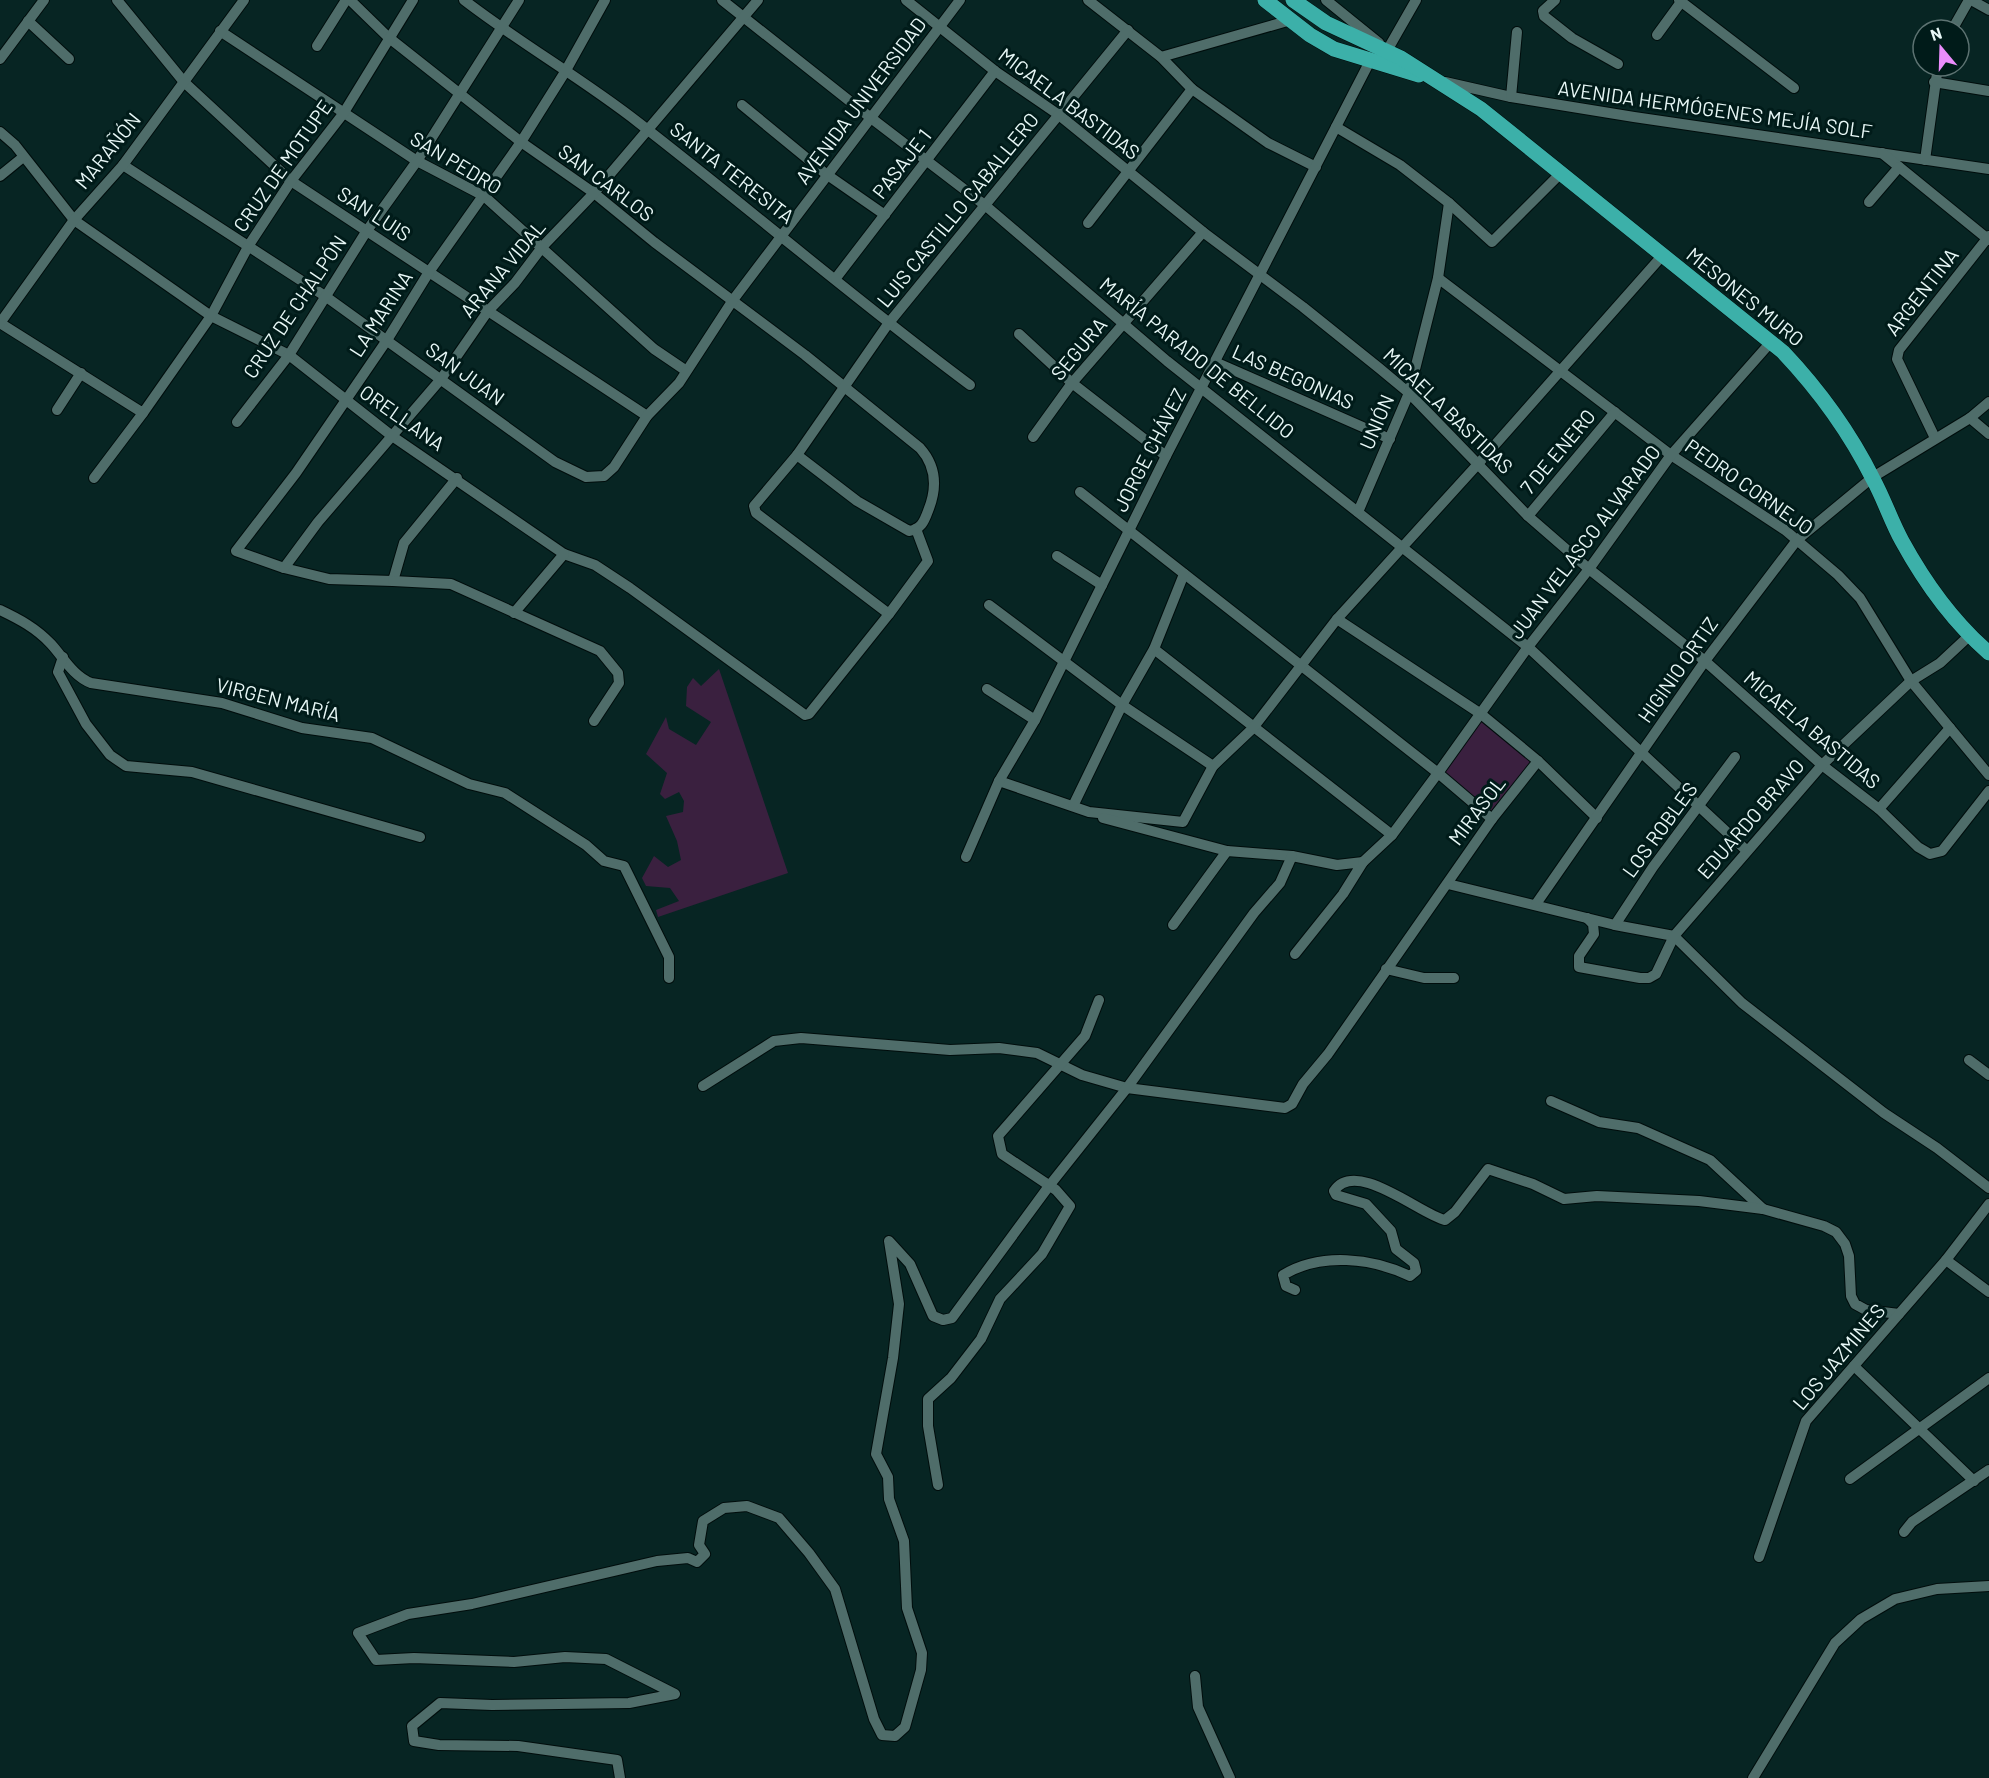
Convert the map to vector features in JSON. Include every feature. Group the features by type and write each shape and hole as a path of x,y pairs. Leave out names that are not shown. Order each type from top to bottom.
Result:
{"highway":[{"path":"1266,0 1334,49 1437,79"},
{"name":"MESONES MURO","path":"1293,0 1326,23 1386,49 1437,79 1481,109 1772,342 1804,374 1820,395 1873,477 1901,540 1920,572 1969,636 1989,653"}],"street":[{"path":"0,59 44,0"},
{"name":"SAN LUIS","path":"117,0 184,82 291,181 647,417"},
{"name":"MARAÑÓN","path":"0,323 74,220 123,165 244,0"},
{"path":"317,46 348,0"},
{"name":"SAN CARLOS","path":"348,0 388,37 521,142 594,194 733,300 928,458 933,472 934,494 923,524 916,530"},
{"name":"CRUZ DE MOTUPE","path":"94,478 211,316 249,245 291,181 343,114 388,37 413,0"},
{"name":"SANTA TERESITA","path":"464,0 499,27 647,129 783,235 888,324 970,385"},
{"name":"CRUZ DE CHALPÓN","path":"237,422 289,355 366,232 417,161 499,27 519,0"},
{"path":"590,0 602,4"},
{"name":"MARÍA PARADO DE BELLIDO","path":"722,0 986,206 1167,361 1528,647 1698,808 1746,850"},
{"name":"ARANA VIDAL","path":"284,568 318,522 441,379 488,311 515,283 543,246 594,194 758,0"},
{"name":"MICAELA BASTIDAS","path":"906,0 995,71 1059,115 1127,172 1337,333 1409,393 1528,516 1589,569 1705,661 1822,765 1879,809 1918,848 1930,854 1942,851 1989,791"},
{"name":"AVENIDA UNIVERSIDAD","path":"685,370 733,300 826,174 960,0"},
{"path":"1088,0 1161,57 1192,89 1268,143 1316,167"},
{"path":"1326,0 1386,49"},
{"name":"JORGE CHÁVEZ","path":"966,857 999,781 1035,720 1166,456 1336,127 1416,0"},
{"path":"1555,0 1543,11 1544,16 1572,38 1618,64"},
{"path":"1959,18 1970,0 1989,10"},
{"path":"1657,35 1680,1 1794,88"},
{"name":"LA MARINA","path":"284,568 236,551 296,473 387,340 429,272 521,142 565,72 602,4"},
{"path":"1161,57 1291,20"},
{"path":"28,21 69,59"},
{"name":"LUIS CASTILLO CABALLERO","path":"888,614 756,513 754,506 797,455 888,324 1128,30"},
{"name":"SAN PEDRO","path":"220,31 417,161 484,196 543,246 654,349 685,370"},
{"path":"1511,97 1517,32"},
{"name":"PASAJE 1","path":"836,278 995,71"},
{"path":"1925,160 1935,78"},
{"name":"AVENIDA HERMÓGENES MEJÍA SOLF","path":"1437,79 1511,97 1776,139 1989,169"},
{"path":"1934,82 1989,91"},
{"path":"1088,224 1192,89"},
{"path":"742,105 826,174 885,214"},
{"path":"1336,127 1400,165 1449,203 1492,242 1560,174"},
{"name":"ORELLANA","path":"0,132 15,146 22,158 74,220 211,316 289,355 392,436 457,478 564,554 595,565 630,588 802,713 809,714 888,614"},
{"path":"1882,153 1988,238"},
{"path":"0,176 22,158"},
{"name":"SAN JUAN","path":"123,165 325,296 555,462 586,477 604,476 614,467 647,417 674,388 685,370"},
{"path":"1869,202 1899,167"},
{"name":"UNIÓN","path":"1358,512 1409,393 1438,278 1449,203"},
{"name":"SEGURA","path":"1032,437 1072,383 1203,232"},
{"name":"ARGENTINA","path":"1935,438 1900,369 1897,359 1899,350 1988,238"},
{"path":"1089,812 1183,822 1213,766 1253,728 1337,619 1662,256"},
{"name":"PEDRO CORNEJO","path":"1438,278 1671,455 1797,540 1838,574 1860,598 1911,681 1989,775"},
{"path":"0,323 143,413"},
{"path":"1019,334 1072,383 1166,456"},
{"name":"JUAN VELASCO ALVARADO","path":"1296,954 1343,894 1363,862 1392,835 1671,455 1772,342"},
{"name":"LAS BEGONIAS","path":"1215,362 1389,439"},
{"path":"57,410 81,373"},
{"name":"HIGINIO ORTIZ","path":"1536,904 1705,661 1797,540 1873,477 1970,418 1989,402"},
{"name":"7 DE ENERO","path":"1528,516 1615,412"},
{"path":"1970,418 1989,434"},
{"path":"797,455 857,501 909,531 916,530 928,561 888,614"},
{"path":"393,581 404,543 457,478"},
{"path":"1080,492 1438,773 1492,819"},
{"path":"514,614 564,554"},
{"path":"1057,556 1102,585"},
{"path":"284,568 329,579 451,584 600,651 618,673 619,683 594,721"},
{"path":"1073,806 1122,705 1154,649 1184,574"},
{"path":"989,605 1122,705 1213,766"},
{"name":"VIRGEN MARÍA","path":"0,610 27,622 80,677 91,683 222,703 302,728 372,738 469,784 505,793 586,845 604,861 624,866 669,957 669,978"},
{"path":"1337,619 1481,714 1538,761 1597,818"},
{"name":"EDUARDO BRAVO","path":"1587,918 1595,929 1579,956 1579,966 1649,978 1656,974 1674,936 1746,850 1822,765 1911,681 1940,663 1969,636"},
{"path":"1154,649 1392,835"},
{"path":"63,657 58,672 86,724 110,755 126,766 192,772 420,837"},
{"path":"987,689 1035,720"},
{"path":"1879,809 1950,728"},
{"name":"LOS ROBLES","path":"1615,925 1653,867 1735,757"},
{"name":"MIRASOL","path":"1127,1088 1285,1108 1299,1096 1303,1084 1328,1054 1492,819 1538,761"},
{"path":"999,781 1108,820 1227,851 1292,856 1337,865 1363,862"},
{"path":"1173,925 1227,851"},
{"path":"620,1778 617,1760 518,1746 439,1745 414,1741 412,1726 440,1703 492,1705 629,1703 675,1694 606,1659 565,1658 514,1662 414,1658 376,1660 357,1633 408,1614 472,1604 657,1561 688,1558 697,1562 705,1554 699,1545 703,1521 724,1508 747,1506 779,1518 809,1553 835,1589 874,1719 882,1735 895,1736 905,1727 921,1670 922,1653 907,1608 904,1541 889,1499 888,1477 876,1454 890,1380 899,1304 889,1241 910,1264 933,1316 948,1320 960,1310 1049,1186 1127,1088 1254,912 1280,883 1292,856"},
{"path":"1448,884 1615,925 1674,936 1742,1003 1884,1113 1937,1148 1989,1188"},
{"path":"1386,969 1424,978 1454,978"},
{"path":"938,1485 928,1426 928,1399 951,1378 981,1339 1000,1299 1042,1254 1070,1206 1049,1186 1002,1154 998,1136 1085,1036 1099,1000"},
{"path":"703,1086 724,1075 748,1056 774,1041 801,1038 951,1050 999,1048 1037,1053 1082,1075 1127,1088"},
{"path":"1969,1060 1989,1075"},
{"path":"1551,1101 1599,1122 1638,1128 1710,1160 1763,1209"},
{"path":"1295,1290 1286,1286 1283,1275 1295,1267 1337,1260 1363,1259 1410,1276 1416,1271 1414,1263 1396,1249 1391,1231 1366,1204 1336,1195 1334,1191 1338,1185 1348,1181 1389,1190 1435,1218 1445,1220 1455,1212 1488,1169 1533,1184 1564,1199 1597,1196 1699,1201 1763,1209 1836,1232 1845,1244 1849,1257 1851,1296 1855,1304 1866,1310 1899,1314"},
{"name":"LOS JAZMINES","path":"1759,1557 1806,1421 1946,1260 1989,1204"},
{"path":"1946,1260 1989,1292"},
{"path":"1854,1366 1974,1481"},
{"path":"1850,1479 1989,1378"},
{"path":"1904,1532 1912,1522 1989,1470"},
{"path":"1753,1778 1835,1643 1861,1619 1895,1599 1937,1589 1989,1586"},
{"path":"1195,1676 1198,1707 1230,1778"}],"shaded area":[{"path":"719,669 788,873 658,917 656,910 679,901 670,888 646,886 642,878 654,856 668,867 681,860 677,841 666,816 683,812 684,801 679,792 665,799 660,794 667,773 646,754 666,717 669,729 696,745 711,722 686,706 687,687 693,678 701,686"},
{"path":"1481,714 1538,761 1492,819 1438,773"}]}
